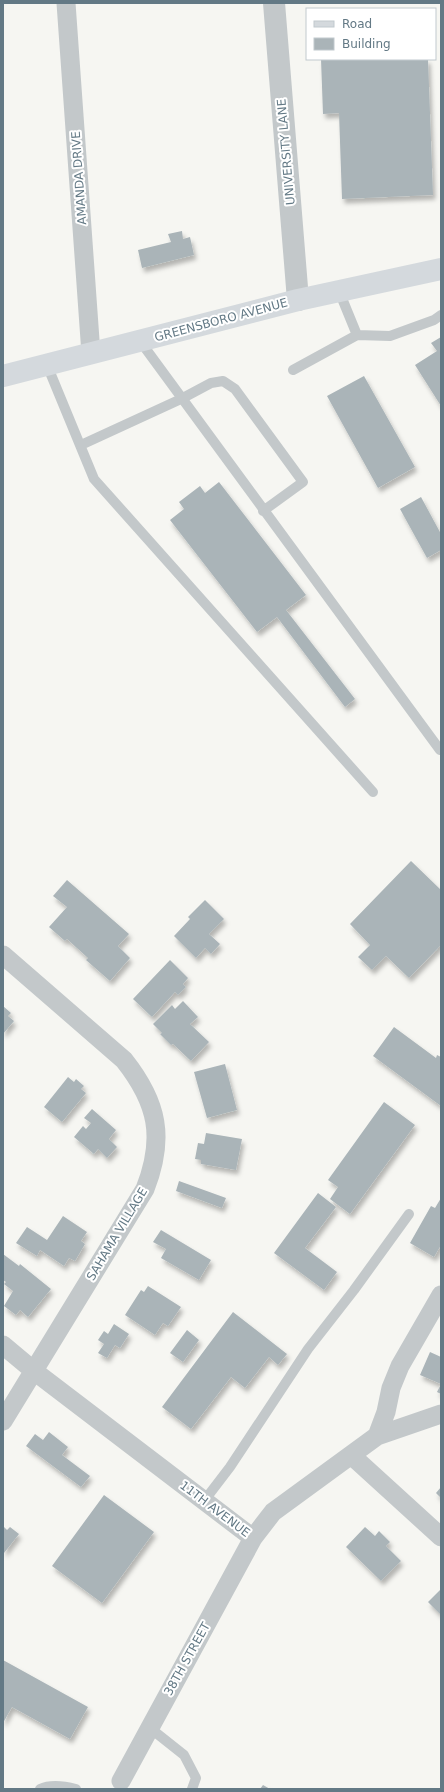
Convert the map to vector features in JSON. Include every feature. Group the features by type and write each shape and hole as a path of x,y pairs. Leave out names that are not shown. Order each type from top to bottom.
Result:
{"main road":[{"name":"GREENSBORO AVENUE","path":"3,376 298,300 441,269"}],"street":[{"name":"AMANDA DRIVE","path":"66,3 91,354"},
{"name":"UNIVERSITY LANE","path":"274,3 298,300"},
{"name":"SAHAMA VILLAGE","path":"3,955 124,1060 138,1078 146,1092 155,1122 156,1144 153,1168 145,1189 3,1421"},
{"path":"377,1436 386,1412 391,1388 400,1366 441,1295"},
{"path":"3,1345 34,1371"},
{"name":"11TH AVENUE","path":"34,1371 253,1538 272,1512 377,1436 441,1414"},
{"path":"350,1455 441,1537"},
{"name":"38TH STREET","path":"120,1785 253,1538"}],"lane":[{"path":"339,291 357,335"},
{"path":"293,370 357,335 390,336 434,320 441,315"},
{"path":"140,341 263,511 440,750"},
{"path":"47,365 94,479 373,792"},
{"path":"81,446 181,399 211,383 223,381 235,389 303,482 263,511"},
{"path":"204,1501 230,1467 308,1349 354,1290 408,1214"},
{"path":"150,1728 184,1755 196,1778 192,1789"},
{"path":"40,1789 47,1786 66,1786 76,1789"}],"building":[{"path":"321,60 428,60 433,195 342,199 339,113 323,114"},
{"path":"182,231 183,239 190,237 194,255 142,268 138,250 171,242 168,234"},
{"path":"441,337 441,406 415,365 437,351 431,343"},
{"path":"364,376 415,467 378,488 327,396"},
{"path":"219,482 306,595 286,610 355,699 345,707 277,617 257,632 170,520 184,509 179,502 200,486 205,493"},
{"path":"421,497 441,534 441,550 427,558 400,509"},
{"path":"411,861 441,890 441,945 409,978 386,956 372,970 358,957 370,945 350,924"},
{"path":"67,880 129,934 118,946 130,958 110,981 86,960 88,958 67,939 65,941 49,927 67,907 53,896"},
{"path":"205,900 224,919 209,934 220,944 211,954 205,948 196,958 174,936 190,919 188,917"},
{"path":"170,960 188,978 183,984 186,987 178,995 175,992 152,1017 133,999"},
{"path":"183,1001 198,1017 190,1024 209,1042 191,1061 173,1044 171,1045 153,1024 172,1005 175,1009"},
{"path":"3,1006 11,1013 8,1016 14,1021 3,1034"},
{"path":"394,1027 436,1058 437,1055 441,1057 441,1106 373,1056"},
{"path":"225,1064 237,1110 207,1118 194,1072"},
{"path":"68,1077 74,1082 76,1079 84,1086 81,1089 86,1093 62,1122 44,1107"},
{"path":"384,1102 415,1125 350,1214 330,1199 338,1187 328,1180"},
{"path":"92,1109 116,1130 109,1139 117,1147 107,1158 98,1149 94,1154 74,1137 83,1126 86,1129 91,1123 84,1118"},
{"path":"206,1133 242,1139 236,1170 201,1164 201,1160 195,1159 198,1143 204,1144"},
{"path":"179,1181 226,1198 222,1208 176,1191"},
{"path":"318,1193 336,1207 305,1248 337,1272 324,1290 274,1253"},
{"path":"441,1198 441,1245 434,1257 410,1243 431,1206 435,1208"},
{"path":"63,1216 87,1232 81,1241 85,1244 75,1261 69,1258 64,1266 40,1250 37,1256 16,1243 27,1227 47,1240"},
{"path":"161,1230 211,1260 199,1280 161,1258 166,1249 153,1242"},
{"path":"3,1254 19,1266 20,1264 51,1289 28,1317 20,1310 16,1315 4,1306 13,1291 4,1284 6,1282 3,1280"},
{"path":"148,1286 181,1307 168,1326 163,1323 155,1335 125,1315 141,1290 144,1292"},
{"path":"233,1312 287,1354 278,1365 269,1357 245,1388 231,1377 191,1429 162,1407"},
{"path":"114,1324 129,1334 120,1348 115,1345 107,1358 98,1353 104,1344 98,1340 104,1331 108,1334"},
{"path":"187,1330 199,1340 183,1362 170,1353"},
{"path":"430,1352 441,1357 441,1384 420,1375"},
{"path":"441,1384 441,1394 437,1392"},
{"path":"49,1432 68,1447 62,1455 90,1476 81,1487 26,1446 35,1434 43,1440"},
{"path":"441,1487 441,1498 436,1493"},
{"path":"104,1495 154,1532 102,1603 52,1566"},
{"path":"3,1526 7,1530 10,1527 19,1534 4,1553"},
{"path":"365,1527 375,1536 379,1531 390,1542 386,1546 401,1561 381,1581 346,1547"},
{"path":"441,1589 441,1615 428,1602"},
{"path":"3,1660 88,1707 70,1739 12,1707 3,1723"},
{"path":"263,1785 270,1789 260,1789"}]}
